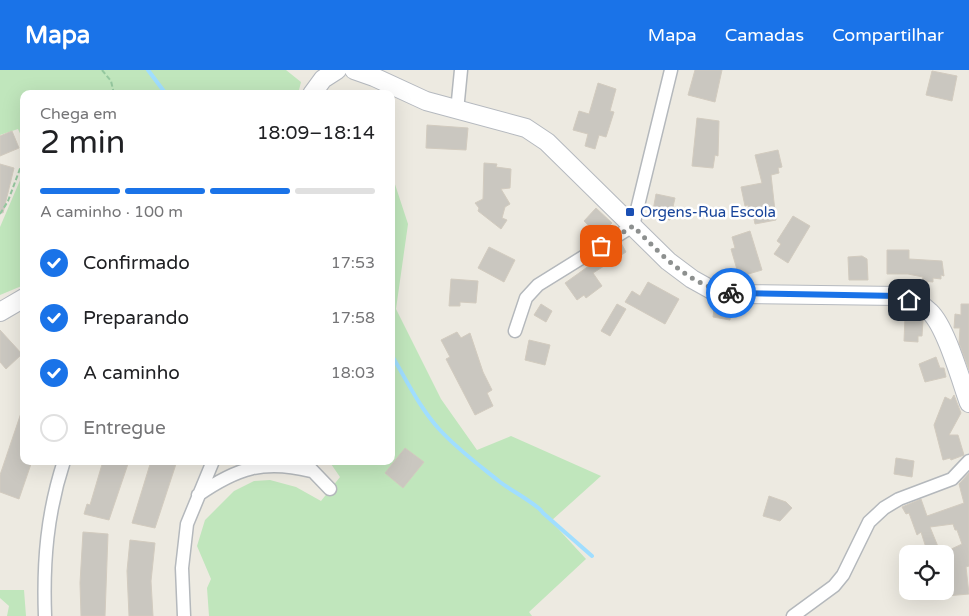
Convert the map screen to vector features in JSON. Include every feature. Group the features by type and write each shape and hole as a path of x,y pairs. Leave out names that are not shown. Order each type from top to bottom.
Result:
{"street":[{"path":"312,90 314,70"},
{"path":"315,90 323,79 337,70"},
{"path":"354,70 371,73 426,101 456,111 526,128 547,142 668,261 692,279 710,289 736,294 899,296 920,304 932,313 940,326 969,402"},
{"path":"456,111 461,70"},
{"path":"516,330 526,298 538,285 633,226 671,70"},
{"path":"0,312 20,300"},
{"path":"793,616 834,586 843,575 869,522 884,508 899,499 952,479 969,461"},
{"path":"45,616 44,572 46,539 51,510 63,465"},
{"path":"184,616 184,546 188,524 211,465"},
{"path":"198,495 226,477 255,467 269,465"},
{"path":"292,465 308,466 330,489"}],"path":[{"path":"102,70 111,81 113,90"},
{"path":"0,214 8,201 20,169"}],"green space":[{"path":"0,70 286,70 301,82 299,90 20,90 20,133 18,129 0,135"},
{"path":"20,180 20,287 0,295 0,227"},
{"path":"395,184 408,224 396,309 441,399 477,450 511,436 601,476 551,521 586,559 529,612 532,616 209,616 207,588 211,579 197,546 205,520 234,491 254,481 270,480 296,487 321,501 340,477 332,465 395,465"},
{"path":"0,590 24,590 26,616 7,616 9,606 0,598"}],"building":[{"path":"695,70 722,70 715,102 688,95"},
{"path":"932,71 957,76 952,101 926,95"},
{"path":"598,83 616,89 610,111 614,112 606,137 599,135 595,149 585,146 588,134 573,130 579,111 589,114"},
{"path":"697,118 719,121 718,156 715,155 713,168 692,166"},
{"path":"427,125 468,128 466,150 426,148"},
{"path":"12,131 19,148 0,156 0,136"},
{"path":"778,150 782,167 778,168 779,173 771,175 776,220 755,224 752,209 749,210 748,205 745,206 741,187 762,183 755,155"},
{"path":"484,163 497,164 496,167 511,169 510,188 501,189 510,204 505,207 502,218 507,220 501,229 478,211 479,208 475,203 483,199"},
{"path":"0,164 14,168 3,213 0,212"},
{"path":"656,194 675,198 670,220 652,216"},
{"path":"596,208 612,223 599,236 584,221"},
{"path":"793,216 810,226 788,263 774,254 781,244 777,241"},
{"path":"750,231 762,270 745,275 744,271 738,273 731,249 735,248 732,237"},
{"path":"621,243 626,252 593,273 602,286 586,298 584,295 577,300 565,283"},
{"path":"489,247 515,260 504,282 478,268"},
{"path":"887,250 909,250 909,259 942,261 944,276 941,275 941,279 933,278 933,282 922,281 923,277 908,274 887,274"},
{"path":"862,256 867,259 868,280 849,280 848,257"},
{"path":"451,279 478,281 476,303 460,302 460,306 449,306"},
{"path":"648,282 679,299 665,324 625,302 632,291 640,296"},
{"path":"715,301 732,304 730,320 713,317"},
{"path":"541,304 552,311 546,322 534,315"},
{"path":"617,304 626,309 610,336 601,331"},
{"path":"961,304 969,304 969,370 959,343 960,328 954,328 955,314 961,315"},
{"path":"905,317 923,320 922,336 918,336 918,342 904,341"},
{"path":"0,330 20,352 20,356 6,369 0,362"},
{"path":"457,332 461,338 470,333 483,372 492,390 487,393 493,406 475,415 446,359 450,357 441,340"},
{"path":"529,340 550,345 545,365 525,360"},
{"path":"936,357 940,368 944,368 946,377 925,382 919,364"},
{"path":"954,395 961,413 949,435 958,435 964,455 951,460 950,458 943,460 934,425 945,397 951,400"},
{"path":"20,416 20,465 31,465 19,499 0,492 0,475"},
{"path":"405,448 424,462 403,488 385,473 391,465 395,465 395,460"},
{"path":"896,458 914,461 912,477 894,474"},
{"path":"102,465 128,465 109,520 84,514 87,504 90,505"},
{"path":"150,465 176,465 155,528 132,523"},
{"path":"969,473 969,566 966,567 969,594 954,595 954,548 962,544 957,530 955,530 953,524 930,527 937,545 925,545 921,532 917,535 909,513 906,514 902,507 921,499 927,516 964,503 959,484"},
{"path":"769,496 786,502 792,508 780,521 763,516"},
{"path":"83,532 108,534 105,616 81,616 80,583"},
{"path":"130,540 155,543 151,581 153,616 129,616 127,571"}],"waterway":[{"path":"148,70 163,90"},
{"path":"395,361 425,412 446,436 468,457 500,482 536,506 592,556"}],"way so far":[{"path":"601,246 633,226 668,261 692,279 710,289 731,293"}],"place":[{"name":"Orgens-Rua Escola","path":"630,212"}],"route":[{"path":"731,293 899,296 909,300"}]}
